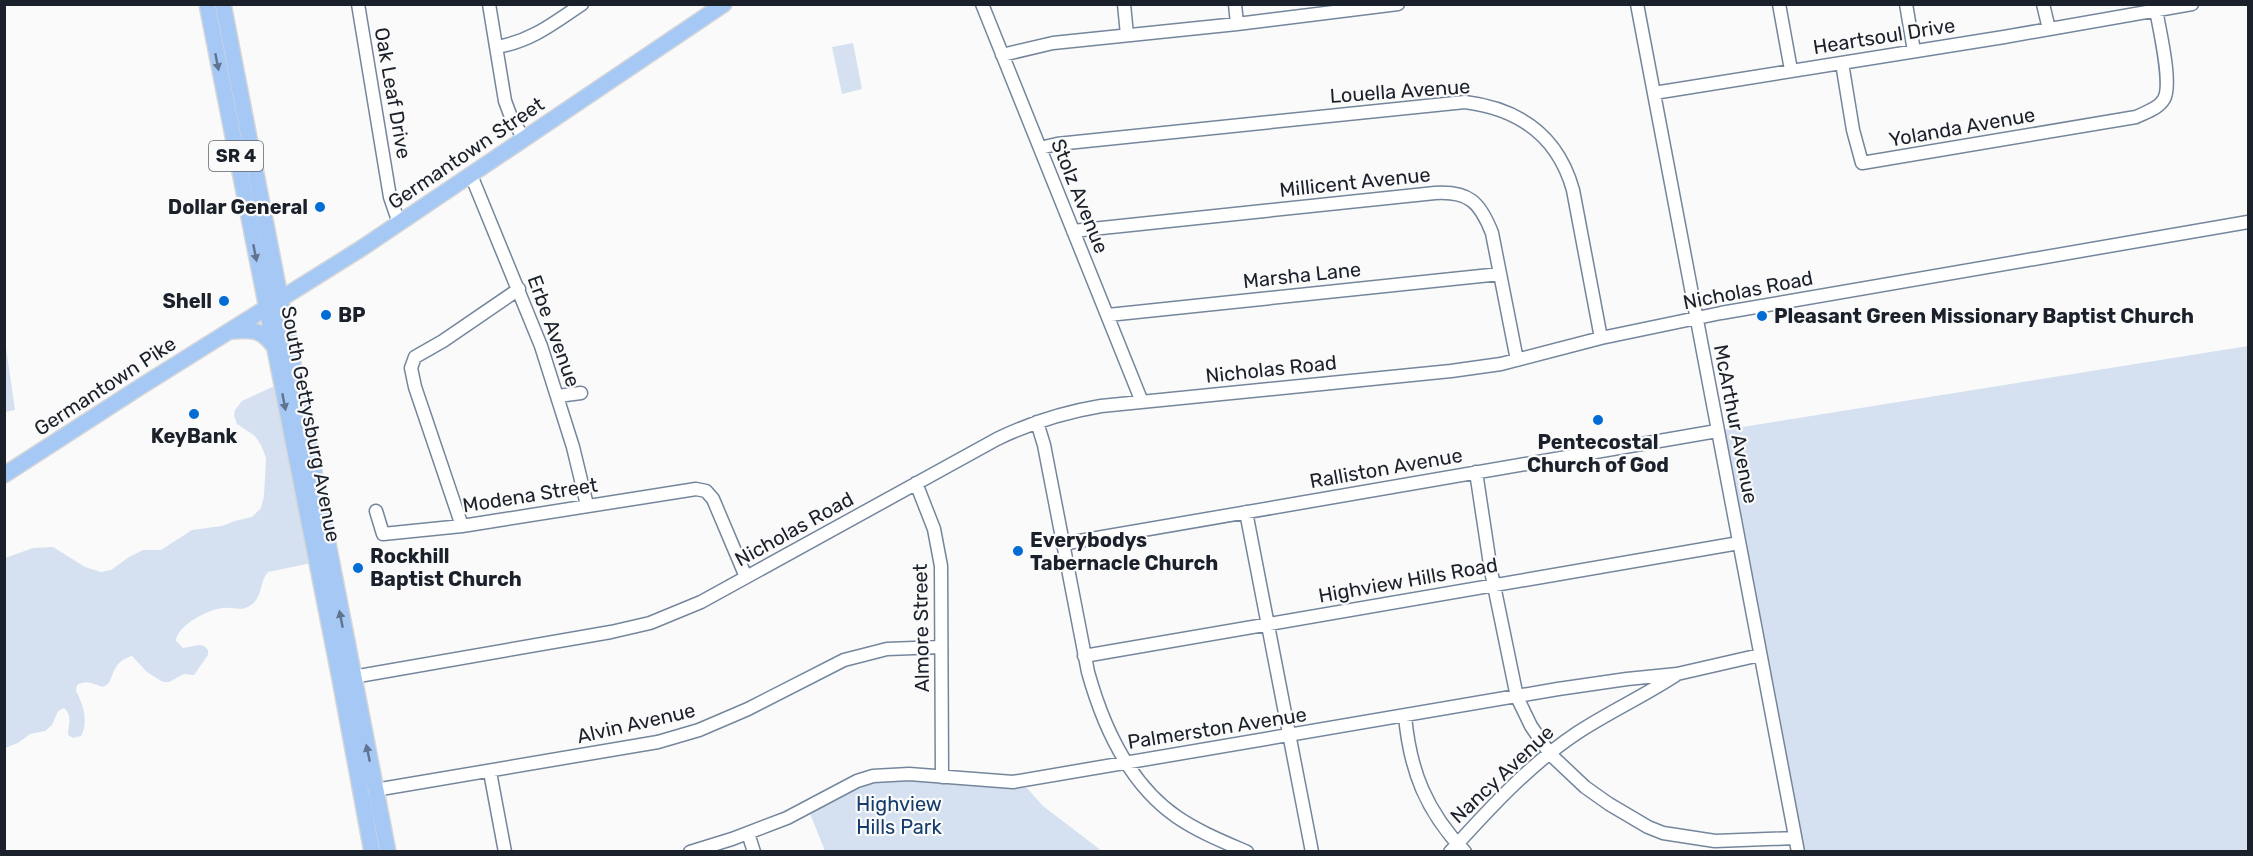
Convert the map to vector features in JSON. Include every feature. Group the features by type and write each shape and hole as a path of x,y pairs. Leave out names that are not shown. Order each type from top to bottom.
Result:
{"main road":[{"name":"South Gettysburg Avenue","path":"207,4 273,303 346,678 368,792 372,852"},
{"name":"South Gettysburg Avenue","path":"223,4 274,268 273,345 346,678"},
{"name":"Germantown Street","path":"228,332 399,223 724,4"},
{"path":"274,268 284,278 317,276"},
{"path":"228,332 257,331 267,337 273,345"},
{"name":"Germantown Pike","path":"4,475 228,332"},
{"name":"South Gettysburg Avenue","path":"346,678 333,683 332,694 345,705 368,792 388,852"}],"street":[{"name":"Oak Leaf Drive","path":"358,4 390,196 399,223"},
{"path":"489,4 505,101 524,140"},
{"path":"496,47 536,35 582,4"},
{"name":"Stolz Avenue","path":"982,4 1142,402"},
{"path":"1124,4 1127,35"},
{"path":"1235,4 1237,24"},
{"path":"1002,55 1053,43 1398,4"},
{"name":"McArthur Avenue","path":"1637,4 1798,852"},
{"path":"1779,4 1791,70"},
{"path":"1906,4 1914,51"},
{"path":"2043,4 2049,29"},
{"name":"Heartsoul Drive","path":"1654,93 2049,29 2155,8 2192,4"},
{"name":"Yolanda Avenue","path":"1842,63 1862,164 2136,117 2155,109 2164,99 2168,85 2155,8"},
{"name":"Louella Avenue","path":"1040,148 1080,141 1466,102 1502,110 1521,118 1541,135 1557,154 1568,175 1578,215 1601,338"},
{"name":"Erbe Avenue","path":"471,175 519,289 558,396 587,505"},
{"name":"Millicent Avenue","path":"1073,231 1454,193 1474,201 1486,216 1492,233 1517,360"},
{"name":"Nicholas Road","path":"346,678 635,627 678,613 746,578 997,439 1037,422 1087,409 1461,370 1517,360 1601,338 1742,309 2248,222"},
{"name":"Marsha Lane","path":"1108,315 1500,274"},
{"path":"462,526 430,436 411,366 415,357 519,289"},
{"path":"558,396 581,393"},
{"path":"1037,422 1044,445 1084,657 1100,709 1116,744 1148,789 1176,816 1203,832 1247,852"},
{"name":"Ralliston Avenue","path":"1062,544 1717,431"},
{"path":"1476,472 1494,585 1517,697 1531,726 1550,754 1580,783 1609,804 1648,827 1663,833 1715,841 1795,838"},
{"name":"Almore Street","path":"916,483 929,514 940,555 942,777"},
{"name":"Modena Street","path":"376,511 383,534 462,526 696,489 706,491 713,500 746,578"},
{"path":"1246,512 1312,852"},
{"name":"Highview Hills Road","path":"1084,657 1739,543"},
{"name":"Alvin Avenue","path":"368,792 658,742 699,730 740,713 844,660 887,649 941,647"},
{"name":"Palmerston Avenue","path":"690,852 786,818 857,781 890,774 1013,782 1627,679 1677,674 1760,655"},
{"name":"Nancy Avenue","path":"1457,849 1484,815 1550,754 1577,733 1677,674"},
{"path":"1405,716 1410,754 1419,785 1457,849"},
{"path":"490,772 505,852"},
{"path":"748,833 754,852"}],"green space":[{"path":"853,43 862,89 842,94 832,47"},
{"path":"5,341 15,410 4,412"},
{"path":"2248,346 2248,851 1798,851 1717,431"},
{"path":"281,383 316,562 268,572 255,602 248,607 218,609 203,614 187,624 177,635 176,641 183,648 199,645 208,650 208,655 194,675 184,674 169,682 163,682 147,672 132,656 122,660 109,683 103,687 87,682 77,685 76,691 85,719 81,736 73,738 68,735 69,717 64,708 58,711 52,725 45,731 30,734 18,743 5,748 5,558 33,548 53,547 85,567 101,572 111,570 143,550 161,550 192,530 222,526 252,517 261,508 264,496 266,458 255,436 237,424 234,416 235,410 242,401"},
{"name":"Highview Hills Park","path":"907,778 1027,788 1043,806 1102,851 825,851 809,811 867,782"}],"place":[{"name":"Dollar General","path":"320,207"},
{"name":"Shell","path":"224,301"},
{"name":"BP","path":"326,315"},
{"name":"Pleasant Green Missionary Baptist Church","path":"1762,316"},
{"name":"KeyBank","path":"194,414"},
{"name":"Pentecostal Church of God","path":"1598,420"},
{"name":"Everybodys Tabernacle Church","path":"1018,551"},
{"name":"Rockhill Baptist Church","path":"358,568"}]}
